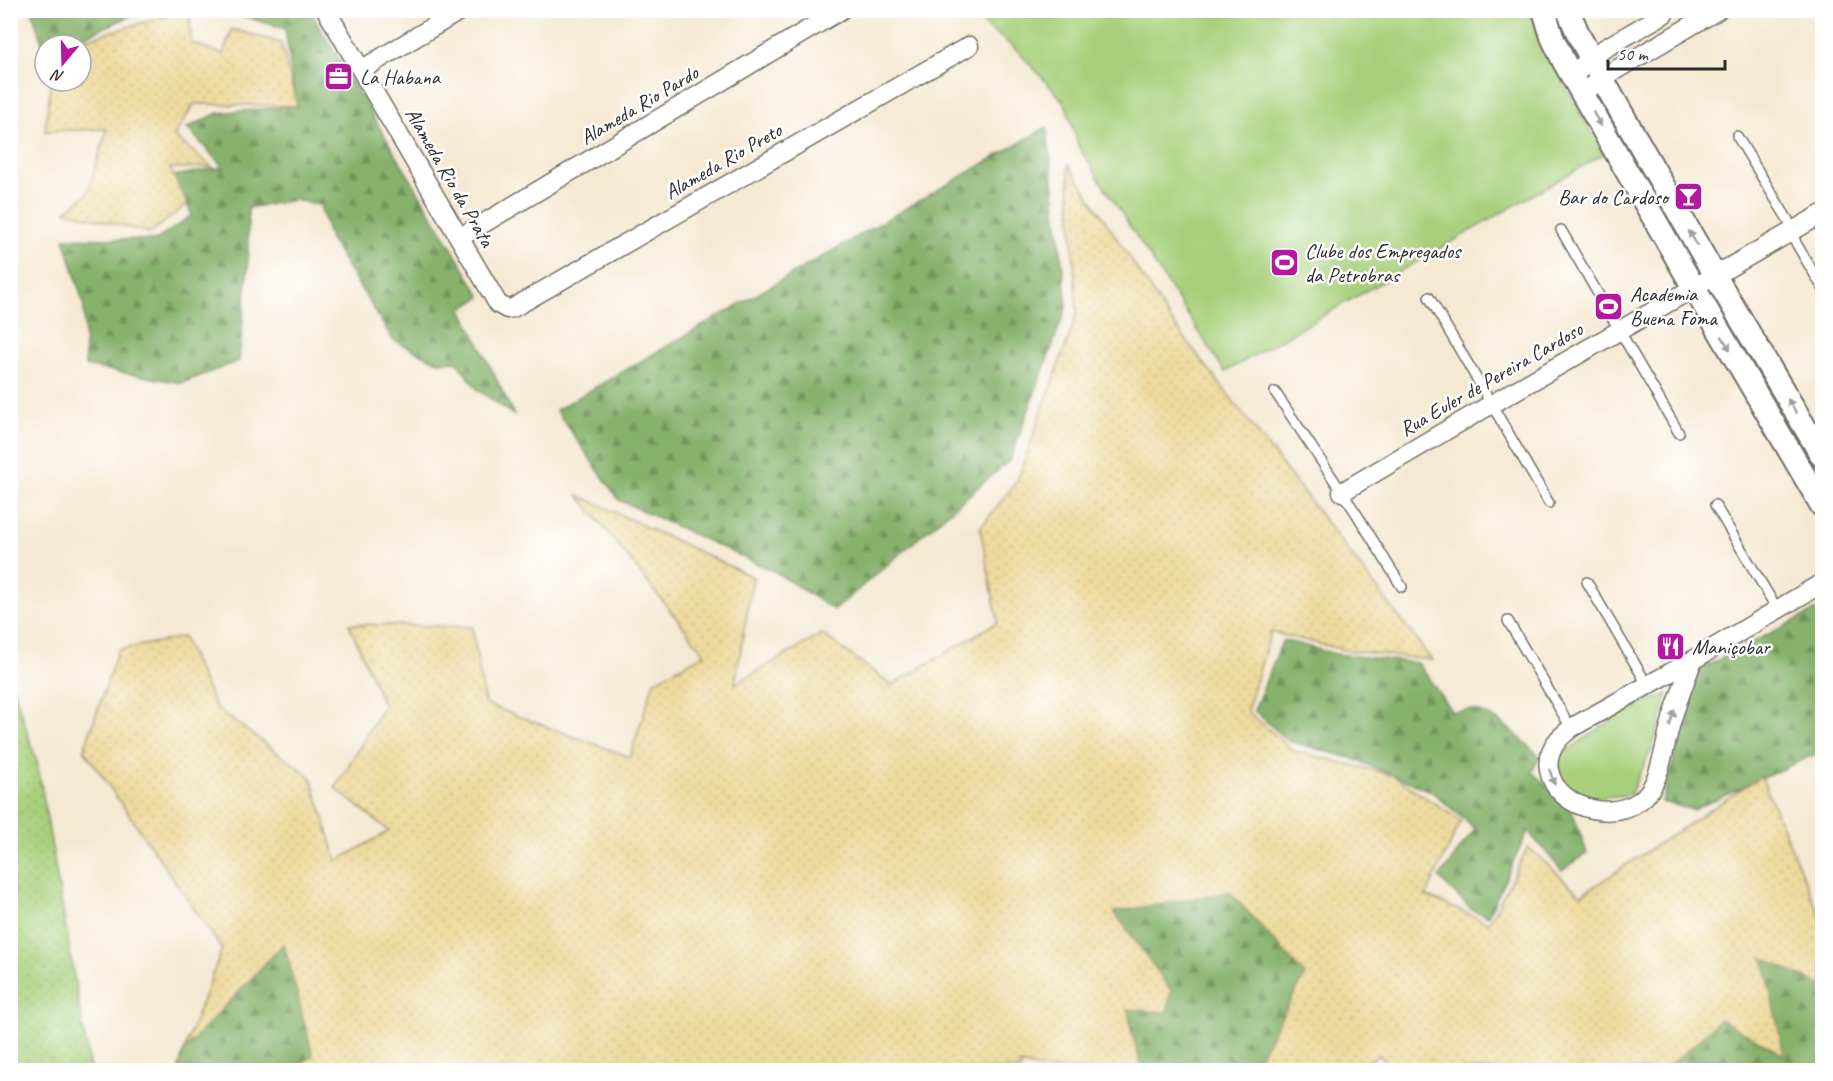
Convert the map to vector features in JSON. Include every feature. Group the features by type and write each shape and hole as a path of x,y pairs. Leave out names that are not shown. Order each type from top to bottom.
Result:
{"street":[{"name":"Alameda Rio da Prata","path":"326,10 498,304"},
{"path":"360,70 461,10"},
{"name":"Alameda Rio Pardo","path":"459,238 841,10"},
{"path":"1544,10 1552,37 1578,86 1822,506"},
{"path":"1568,10 1590,57 1715,276 1822,456"},
{"path":"1578,86 1602,78 1718,10"},
{"path":"1578,86 1590,57 1663,12 1675,35"},
{"name":"Alameda Rio Preto","path":"498,304 507,309 513,308 969,46"},
{"name":"Rua Euler de Pereira Cardoso","path":"1342,492 1822,214"},
{"path":"1693,660 1673,715 1655,779 1650,790 1641,800 1628,807 1608,811 1570,802 1559,793 1551,781 1548,764 1557,740 1572,728 1693,660 1822,583"}],"lane":[{"path":"1737,136 1788,220 1796,243 1822,287"},
{"path":"1561,230 1679,433"},
{"path":"1429,297 1549,503"},
{"path":"1275,392 1402,587"},
{"path":"1715,505 1777,609"},
{"path":"1587,582 1648,686"},
{"path":"1508,621 1572,728"}],"green space":[{"path":"32,11 149,11 140,12 92,33 39,33"},
{"path":"234,11 310,11 481,297 462,309 514,415 478,390 456,361 438,362 393,340 330,239 320,205 295,200 248,208 248,267 239,361 182,383 85,366 84,306 64,238 156,240 192,215 173,176 223,167 187,128 218,113 296,106 285,29"},
{"name":"Clube dos Empregados da Petrobras","path":"967,11 1530,11 1538,37 1604,154 1225,372 1079,148 1065,103 1018,51"},
{"path":"1047,127 1067,306 1010,460 834,610 777,573 619,500 556,410"},
{"path":"1822,607 1822,751 1693,810 1662,802 1698,670"},
{"path":"1283,640 1335,654 1418,663 1452,712 1471,710 1490,716 1508,728 1540,757 1532,772 1572,811 1587,853 1562,871 1528,831 1488,916 1472,910 1439,878 1475,829 1431,791 1351,758 1288,741 1254,710"},
{"path":"10,678 38,766 90,1070 11,1070"},
{"path":"1668,694 1653,746 1630,795 1587,798 1562,786 1559,756 1624,711"},
{"path":"1230,892 1305,975 1252,1070 1142,1070 1131,1030 1114,912"},
{"path":"284,943 313,1055 295,1070 178,1070 184,1050"},
{"path":"1763,958 1822,986 1822,1070 1669,1070 1672,1062 1720,1019 1783,1055"}],"sand":[{"path":"190,11 191,43 223,54 232,29 281,43 297,106 194,104 174,136 212,167 170,168 187,204 150,233 66,211 87,194 107,129 45,131 50,93 93,93 93,37"},
{"path":"1068,164 1170,319 1432,660 1344,650 1271,632 1247,711 1294,751 1392,775 1461,821 1426,896 1489,923 1528,847 1581,895 1761,776 1822,921 1822,986 1763,958 1784,1055 1720,1019 1663,1070 1392,1070 1380,1055 1352,1070 1252,1070 1305,975 1230,892 1114,912 1171,990 1167,1012 1128,1009 1142,1070 1045,1070 1020,1064 1021,1070 295,1070 313,1055 284,943 184,1050 222,949 84,750 118,650 183,637 216,708 311,777 337,861 389,831 335,788 384,706 349,624 472,627 485,704 630,757 654,681 705,654 578,495 753,577 735,684 822,634 892,685 998,622 980,528 1017,481 1077,314"}],"place":[{"name":"La Habana","path":"339,77"},
{"name":"Bar do Cardoso","path":"1689,197"},
{"name":"Clube dos Empregados da Petrobras","path":"1284,263"},
{"name":"Academia Buena Foma","path":"1609,306"},
{"name":"Maniçobar","path":"1671,647"}]}
